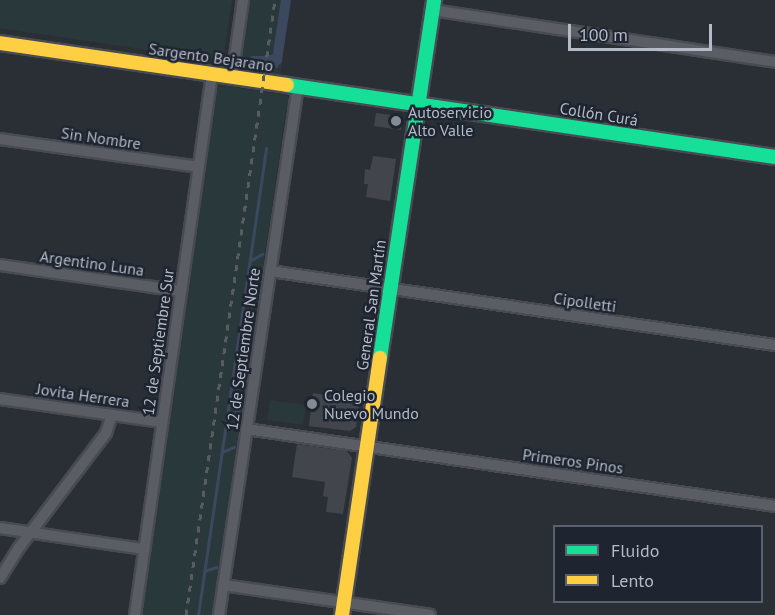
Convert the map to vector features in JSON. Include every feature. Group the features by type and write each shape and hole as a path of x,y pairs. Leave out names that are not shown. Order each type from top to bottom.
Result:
{"main road":[{"name":"General San Martín","path":"343,609 433,5"},
{"name":"Sargento Bejarano","path":"0,43 418,104"},
{"name":"Collón Curá","path":"418,104 775,157"}],"street":[{"path":"232,77 243,0"},
{"path":"433,5 775,62"},
{"name":"12 de Septiembre Sur","path":"135,615 212,74"},
{"name":"12 de Septiembre Norte","path":"219,615 297,86"},
{"name":"Sin Nombre","path":"0,139 198,167"},
{"name":"Argentino Luna","path":"0,265 181,291"},
{"path":"270,271 390,289"},
{"name":"Cipolletti","path":"390,289 775,345"},
{"name":"Jovita Herrera","path":"0,399 162,422"},
{"path":"0,578 31,532 106,433 112,415"},
{"path":"246,429 367,447"},
{"name":"Primeros Pinos","path":"367,447 775,506"},
{"path":"0,528 144,549"},
{"path":"223,585 343,609 430,615"}],"shaded area":[{"path":"0,0 232,0 224,53 215,60 0,28"},
{"path":"249,0 291,0 280,77 246,72 240,67"},
{"path":"224,86 286,95 291,100 291,106 286,109 212,615 141,615 216,94 218,88"},
{"path":"270,400 306,405 303,425 267,420"}],"building":[{"path":"376,113 397,116 402,122 401,130 374,126"},
{"path":"373,156 396,159 390,201 366,197 368,184 364,184 365,169 370,170"},
{"path":"313,393 360,400 356,427 350,431 309,426"},
{"path":"297,444 347,451 352,458 343,514 326,512 328,497 323,496 325,482 292,477"}],"waterway":[{"path":"270,60 277,60 286,0"},
{"path":"276,66 277,60"},
{"path":"253,61 263,61"},
{"path":"198,615 266,148"},
{"path":"251,260 262,254"},
{"path":"227,416 239,410"},
{"path":"222,452 234,447"},
{"path":"204,571 216,567"}],"railway":[{"path":"186,615 275,0"}],"traffic: fast":[{"path":"380,358 434,0"},
{"path":"287,85 775,157"}],"traffic: slow":[{"path":"0,43 287,85"},
{"path":"342,615 380,358"}],"place":[{"name":"Autoservicio Alto Valle","path":"396,121"},
{"name":"Colegio Nuevo Mundo","path":"312,404"}]}
